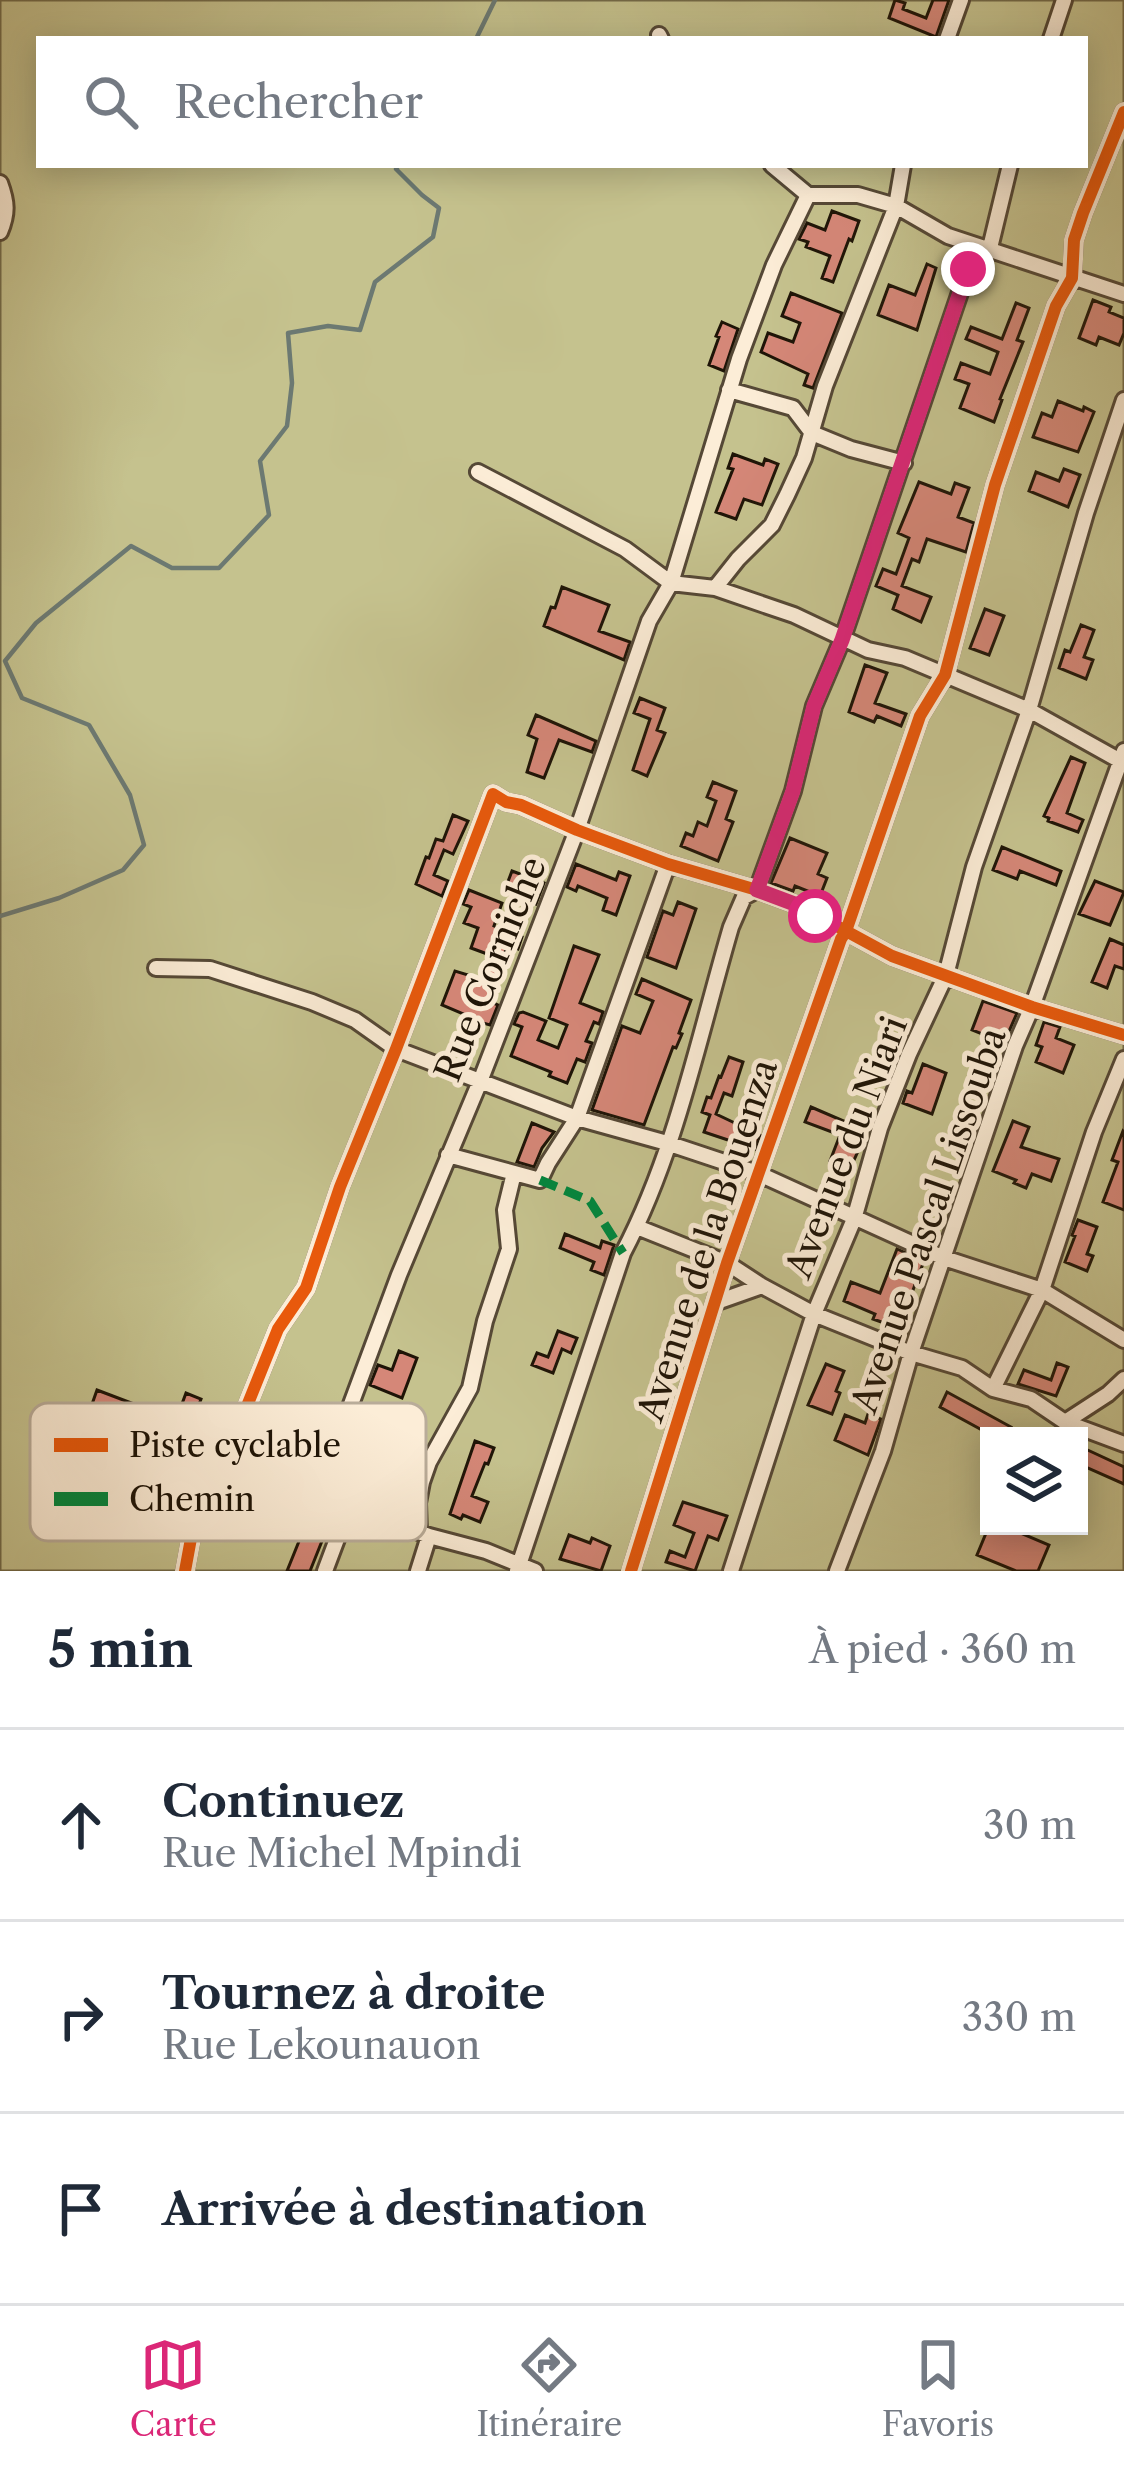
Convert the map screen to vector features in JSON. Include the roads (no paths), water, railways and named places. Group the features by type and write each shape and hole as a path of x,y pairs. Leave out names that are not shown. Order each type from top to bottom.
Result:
{"street":[{"path":"948,36 961,0"},
{"path":"1052,36 1064,0"},
{"name":"Avenue de la Bouenza","path":"632,1571 757,1173 847,932 920,716 945,675 995,485 1056,306 1072,278 1074,240 1124,112"},
{"path":"776,168 808,195 858,195 896,206 948,236 989,252 1124,294"},
{"path":"715,588 772,525 804,458 825,386 896,206 902,168"},
{"path":"989,252 1009,168"},
{"path":"0,183 8,215 0,232"},
{"name":"Rue Corniche","path":"351,1403 577,830 649,621 671,583 728,390 774,265 808,195"},
{"path":"518,1568 623,1252 668,1143 731,927 744,897 757,890 793,791 814,706 842,640 968,269 977,252 989,252"},
{"path":"728,390 793,408 812,433 904,463"},
{"name":"Avenue du Niari","path":"731,1571 814,1314 854,1219 893,1090 946,975 984,836 1029,710 1085,513 1124,400"},
{"path":"478,472 625,549 671,583 715,588 794,616 868,650 905,658 1029,710 1123,759"},
{"name":"Avenue Pascal Lissouba","path":"837,1571 883,1450 910,1353 1015,1046 1123,759"},
{"path":"248,1403 278,1329 306,1288 323,1232 493,794 668,864 800,906 892,956 1124,1035"},
{"path":"448,1155 540,1180 577,1118 668,864"},
{"path":"156,968 210,969 246,979 356,1020 396,1048 577,1118 757,1173 944,1258 1042,1291 1124,1340"},
{"path":"993,1389 1042,1291 1094,1132 1124,1059"},
{"path":"426,1471 470,1388 508,1249 505,1210 514,1173"},
{"path":"637,1227 727,1263 814,1314 910,1353 962,1368 993,1389 1031,1399 1064,1422 1124,1444"},
{"path":"717,1302 762,1286"},
{"path":"1064,1422 1124,1378"},
{"path":"426,1534 536,1571"},
{"path":"184,1571 190,1541"},
{"path":"325,1571 336,1541"},
{"path":"418,1571 423,1541"}],"waterway":[{"path":"477,36 495,0"},
{"path":"0,916 59,898 123,870 144,845 130,795 89,725 22,698 5,661 36,623 131,546 172,568 219,568 269,515 260,461 287,426 292,383 288,333 328,326 360,330 375,282 433,237 439,208 397,168"}]}
